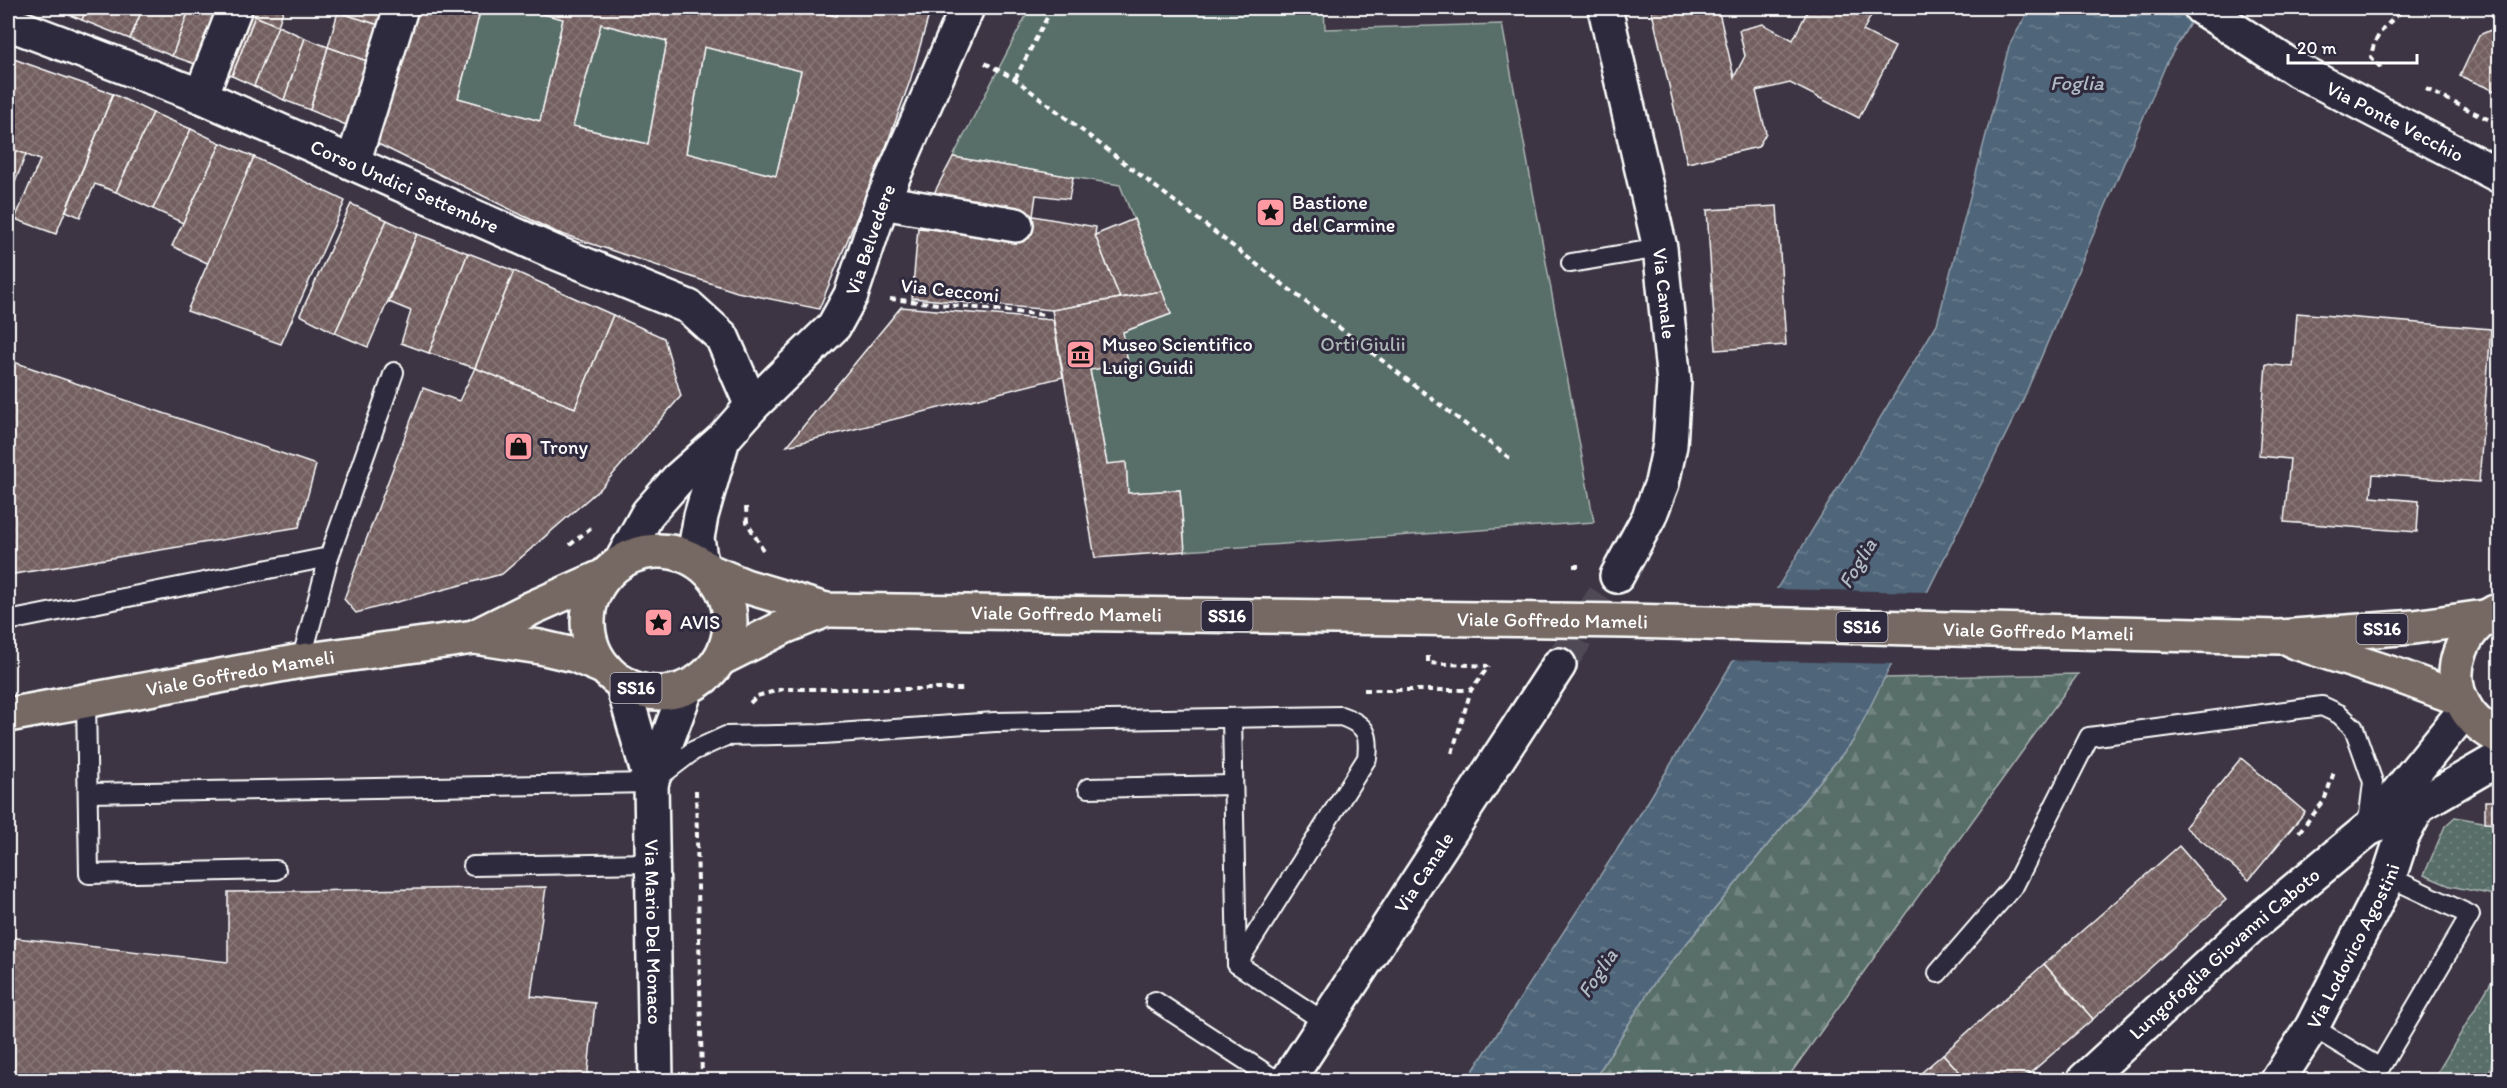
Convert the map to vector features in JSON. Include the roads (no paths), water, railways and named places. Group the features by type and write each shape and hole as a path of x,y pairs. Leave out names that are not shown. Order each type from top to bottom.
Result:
{"main road":[{"name":"Viale Goffredo Mameli","path":"474,637 613,569 640,553 662,551 682,554 705,568 765,593 826,610 1627,621 2279,637 2414,627 2492,613"},
{"name":"Viale Goffredo Mameli","path":"8,715 301,662 474,637 540,647 574,655 643,691 665,693 687,687 705,676 720,659 728,637 729,613 723,590 705,568"},
{"name":"SS16","path":"613,569 594,592 588,612 588,632 594,651 614,675"},
{"name":"Viale Goffredo Mameli","path":"720,659 784,627 826,610"},
{"path":"2492,613 2468,633 2458,654 2456,676 2463,704 2481,727 2499,738"},
{"name":"Viale Goffredo Mameli","path":"2279,637 2399,676 2463,704"}],"street":[{"path":"201,96 235,8"},
{"path":"353,164 401,8"},
{"name":"Via Belvedere","path":"613,569 648,513 678,479 723,439 752,406 834,326 851,295 882,202 967,8"},
{"name":"Via Canale","path":"1605,8 1660,248 1674,382 1670,445 1662,483 1649,517 1617,576"},
{"name":"Via Ponte Vecchio","path":"2201,8 2297,70 2499,176"},
{"name":"Corso Undici Settembre","path":"8,23 201,96 554,252 689,307 722,337 752,406"},
{"path":"882,202 1016,225"},
{"name":"Via Belvedere","path":"705,568 698,538 699,527 723,439"},
{"name":"Via Canale","path":"1288,1080 1559,665"},
{"name":"Via Mario Del Monaco","path":"614,675 651,783 656,1080"},
{"name":"Via Mario Del Monaco","path":"651,783 687,687"},
{"name":"Lungofoglia Giovanni Caboto","path":"2084,1080 2251,926 2367,830 2463,704"},
{"name":"Lungofoglia Giovanni Caboto","path":"2367,830 2419,805 2499,758"},
{"name":"Via Lodovico Agostini","path":"2278,1080 2312,1027 2389,877 2402,837 2419,805"}],"lane":[{"path":"1571,263 1660,248"},
{"path":"301,662 329,557 394,372"},
{"path":"8,621 329,557"},
{"path":"86,701 89,874 276,870"},
{"path":"1938,973 2015,884 2089,737 2322,706 2339,714 2354,728 2367,763 2373,782 2367,830"},
{"path":"88,793 651,783 693,751 726,736 823,734 994,722 1341,716 1359,722 1369,740 1367,758 1237,964"},
{"path":"1232,717 1237,964"},
{"path":"1088,788 1233,785"},
{"path":"473,866 652,863"},
{"path":"2312,1027 2380,1068 2470,915 2389,877"},
{"path":"1237,964 1326,1023"},
{"path":"1155,1001 1276,1080"}],"water":[{"name":"Foglia","path":"2030,8 2199,8 2167,62 2022,402 1853,741 1654,983 1594,1080 1467,1080 1646,805 1937,324 2009,46"}],"tunnel":[{"path":"1559,665 1617,576"}],"place":[{"name":"Bastione del Carmine","path":"1271,213"},
{"name":"Museo Scientifico Luigi Guidi","path":"1081,355"},
{"name":"Trony","path":"519,447"},
{"name":"AVIS","path":"659,622"}],"park label":[{"name":"Orti Giulii","path":"1363,344"}]}
